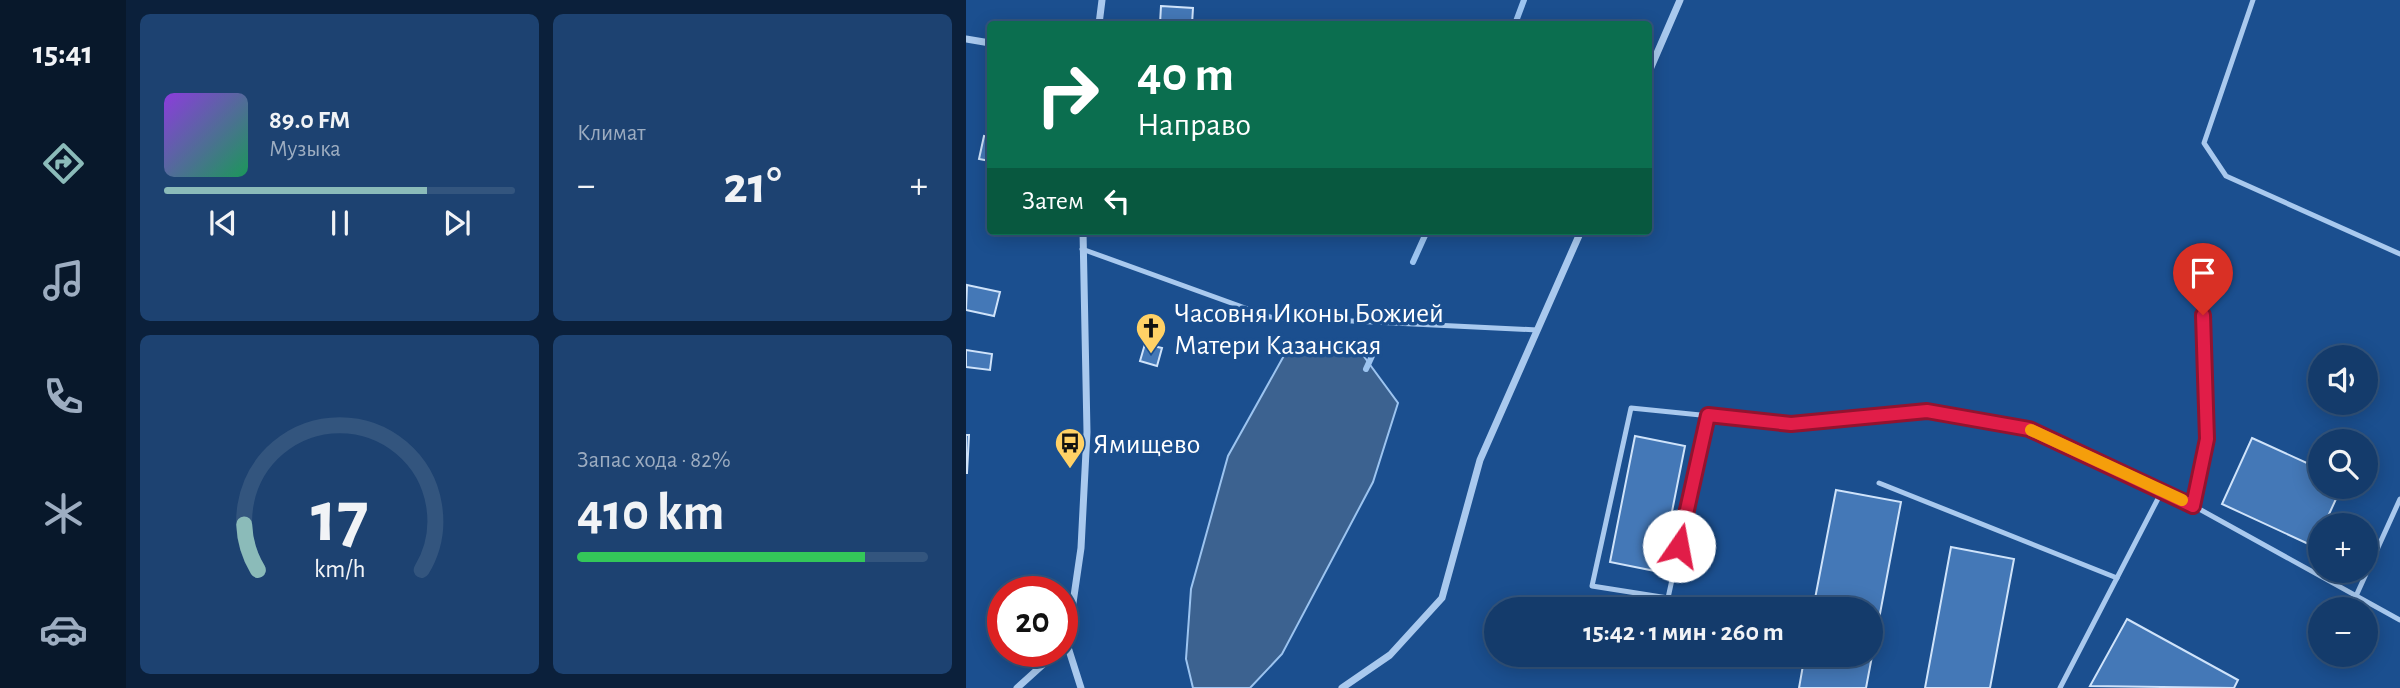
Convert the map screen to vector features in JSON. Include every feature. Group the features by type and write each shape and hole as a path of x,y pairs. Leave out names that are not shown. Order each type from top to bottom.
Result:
{"street":[{"path":"1100,21 1102,0"},
{"path":"1652,65 1680,0"},
{"path":"966,39 987,42"},
{"path":"1076,576 1081,548 1087,432 1083,235"},
{"path":"1342,688 1390,655 1442,598 1480,460 1579,235"},
{"path":"1017,688 1041,667"},
{"path":"1072,667 1081,688"}],"lane":[{"path":"2253,0 2204,143 2226,176 2400,254"},
{"path":"1082,249 1270,317 1537,330"},
{"path":"2193,506 2207,439 2203,315"},
{"path":"1708,415 1668,598 1592,586 1631,408 1708,415 1791,424 1927,411 2029,429 2163,489 2400,620"},
{"path":"1879,483 2117,578"},
{"path":"2060,688 2163,489"},
{"path":"2356,596 2400,499"}],"water":[{"path":"1357,347 1398,403 1373,482 1282,654 1250,688 1193,688 1186,659 1191,589 1228,456 1286,352"}],"building":[{"path":"1161,6 1193,8 1192,21 1160,21"},
{"path":"984,136 987,136 987,160 979,159"},
{"path":"967,285 1000,292 994,316 966,310"},
{"name":"Часовня Иконы Божией Матери Казанская","path":"1145,344 1162,348 1157,366 1140,361"},
{"path":"966,350 992,354 990,370 966,367"},
{"path":"966,435 969,435 967,473 966,473"},
{"path":"1635,436 1685,446 1660,572 1610,562"},
{"path":"2252,438 2308,464 2308,499 2336,499 2330,513 2308,513 2308,544 2222,504"},
{"path":"1836,490 1901,502 1883,598 1815,597"},
{"path":"1951,547 2014,559 1990,688 1925,688"},
{"path":"2127,619 2238,680 2234,688 2090,686"},
{"path":"1803,667 1870,667 1866,688 1799,688"}],"waterway":[{"path":"1516,21 1524,0"},
{"path":"1413,262 1425,235"},
{"path":"1366,369 1372,356"}],"slow traffic":[{"path":"2031,430 2182,500"}],"place":[{"name":"Часовня Иконы Божией Матери Казанская","path":"1151,355"},
{"name":"Ямищево","path":"1070,470"}],"route":[{"path":"1679,546 1708,415 1791,424 1927,411 2029,429 2163,489 2193,506 2207,439 2203,315"}]}
